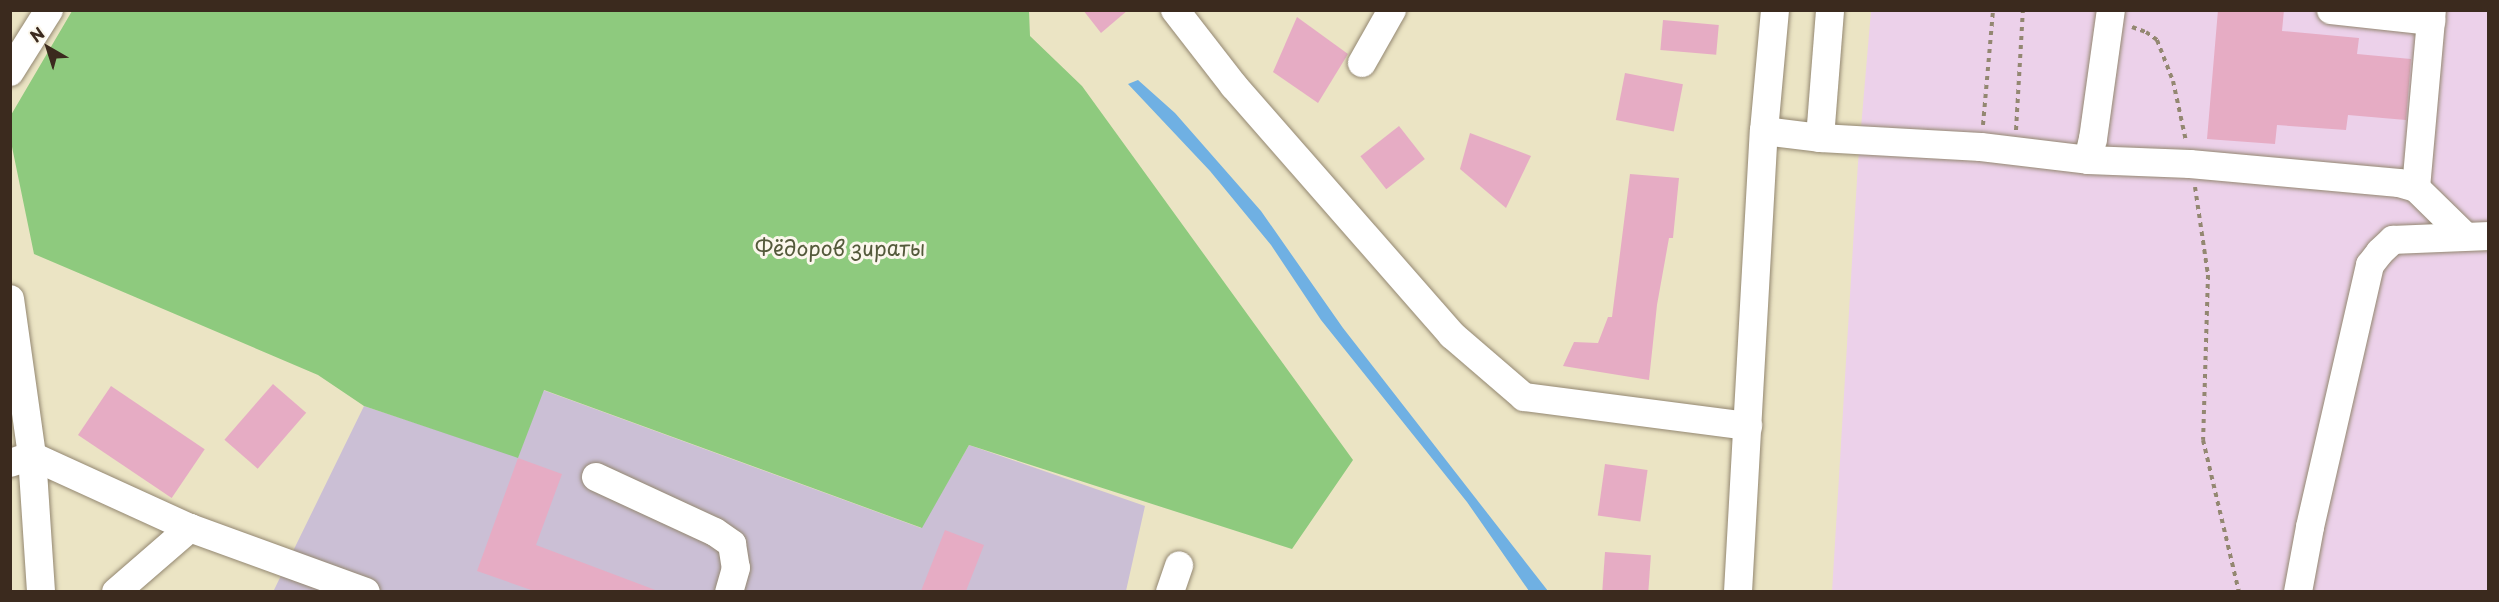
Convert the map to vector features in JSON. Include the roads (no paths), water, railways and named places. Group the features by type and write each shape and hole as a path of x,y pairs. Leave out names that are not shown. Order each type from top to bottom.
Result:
{"street":[{"path":"10,72 49,10"},
{"path":"1175,10 1242,95 1452,334 1524,397 1748,426"},
{"path":"1362,63 1392,10"},
{"path":"1738,591 1764,131 1775,10"},
{"path":"1820,138 1830,10"},
{"path":"2331,10 2431,16 2416,188"},
{"path":"2088,160 2110,19"},
{"path":"1764,131 1820,138 1981,147 2088,160 2190,164 2399,183 2416,188 2476,236"},
{"path":"2298,591 2310,527 2329,456 2370,265 2393,240 2476,236"},
{"path":"10,299 21,459 41,591"},
{"path":"21,459 190,528 366,591"},
{"path":"596,477 715,532 732,544 736,568 729,591"},
{"path":"116,591 190,528"}],"water":[{"path":"1138,80 1175,113 1261,211 1343,328 1548,591 1529,591 1467,502 1321,320 1271,245 1210,171 1128,84"}],"park label":[{"name":"Фёдоров зираты","path":"840,247"}]}
